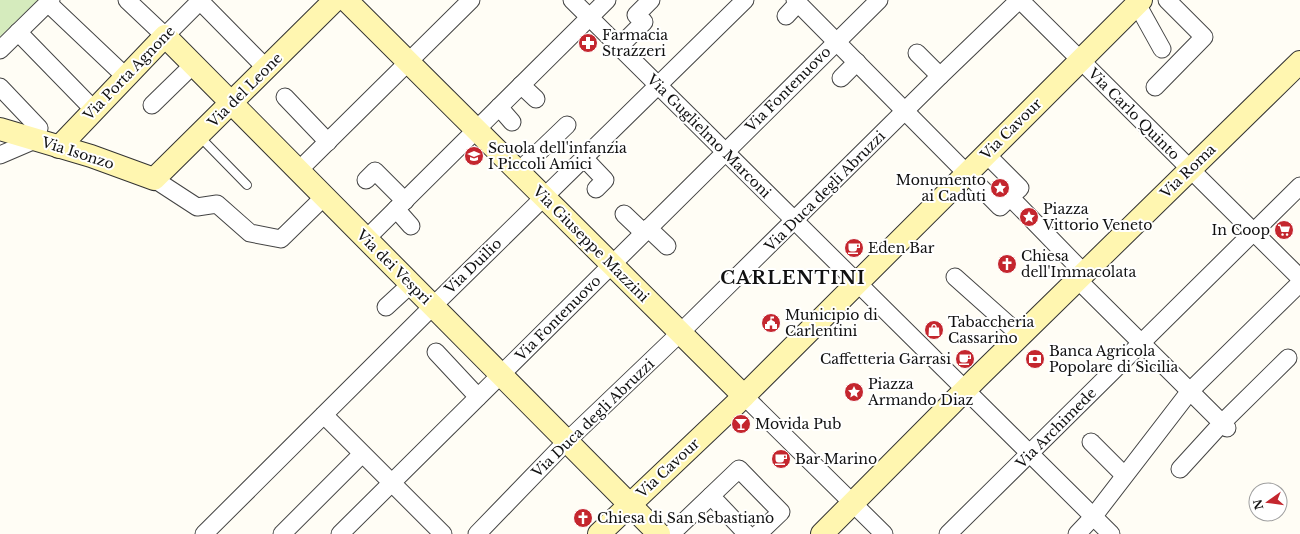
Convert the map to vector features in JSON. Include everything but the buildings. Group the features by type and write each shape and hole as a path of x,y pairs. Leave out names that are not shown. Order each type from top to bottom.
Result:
{"street":[{"name":"Via dei Vespri","path":"127,0 165,36 659,534"},
{"name":"Via Porta Agnone","path":"59,147 200,0"},
{"path":"200,0 266,68"},
{"path":"298,171 471,0"},
{"name":"Via Guglielmo Marconi","path":"572,0 795,221 856,276 971,391"},
{"path":"366,239 607,0"},
{"path":"619,47 644,22 636,15 651,0"},
{"name":"Via Duilio","path":"204,534 433,306 745,0"},
{"name":"Via Carlo Quinto","path":"1020,0 1300,278"},
{"name":"Via Duca degli Abruzzi","path":"477,534 567,441 680,333 940,76 1020,0"},
{"path":"1155,87 1204,37 1167,0"},
{"path":"0,50 50,1 126,77"},
{"name":"Via Giuseppe Mazzini","path":"348,2 612,264 738,395"},
{"name":"Via del Leone","path":"154,179 266,68 348,2"},
{"path":"786,16 797,2 1000,207 1020,188 986,154"},
{"path":"1139,2 1162,49"},
{"name":"Via Cavour","path":"604,533 629,504 856,276 967,173 1139,2"},
{"name":"Via Fontenuovo","path":"340,534 837,41 871,3"},
{"path":"18,32 94,110"},
{"path":"917,53 940,76"},
{"path":"841,78 857,62"},
{"name":"Via Roma","path":"853,509 971,391 1020,335 1300,62"},
{"path":"152,105 193,65"},
{"path":"522,85 536,99"},
{"path":"0,87 39,128 36,140 0,155"},
{"path":"285,97 328,142"},
{"path":"499,107 512,122"},
{"path":"518,172 567,126"},
{"name":"Via Isonzo","path":"0,129 92,156 154,179"},
{"path":"584,158 605,180 596,189"},
{"path":"366,180 375,171 400,205 412,226"},
{"path":"154,179 197,207 217,204 256,234 281,240 324,197"},
{"name":"Via Archimede","path":"948,534 1300,186"},
{"path":"1010,197 1141,343 1224,425"},
{"path":"624,214 667,246"},
{"path":"956,278 1020,335"},
{"path":"1077,534 1093,517 1190,391 1300,283"},
{"path":"386,307 411,284"},
{"path":"436,352 478,397"},
{"path":"1180,469 1288,358"},
{"path":"971,391 1030,454 1111,534"},
{"path":"738,395 853,509 884,534"},
{"path":"324,415 443,534"},
{"path":"1091,442 1124,475"},
{"path":"282,534 362,454"},
{"path":"672,534 739,469 781,512 758,534"},
{"path":"711,496 747,534"},
{"path":"822,534 853,509"}],"lane":[{"path":"198,136 247,186"}],"green space":[{"path":"0,0 38,0 0,37"}],"place":[{"name":"Farmacia Strazzeri","path":"588,43"},
{"name":"Scuola dell'infanzia I Piccoli Amici","path":"474,156"},
{"name":"Monumento ai Caduti","path":"1000,188"},
{"name":"Piazza Vittorio Veneto","path":"1029,217"},
{"name":"In Coop","path":"1284,230"},
{"name":"Eden Bar","path":"854,248"},
{"name":"Chiesa dell'Immacolata","path":"1007,264"},
{"name":"Municipio di Carlentini","path":"771,323"},
{"name":"Tabaccheria Cassarino","path":"934,330"},
{"name":"Caffetteria Garrasi","path":"965,359"},
{"name":"Banca Agricola Popolare di Sicilia","path":"1035,359"},
{"name":"Piazza Armando Diaz","path":"854,392"},
{"name":"Movida Pub","path":"741,424"},
{"name":"Bar Marino","path":"781,459"},
{"name":"Chiesa di San Sebastiano","path":"583,518"}],"district":[{"name":"CARLENTINI","path":"793,278"}]}
